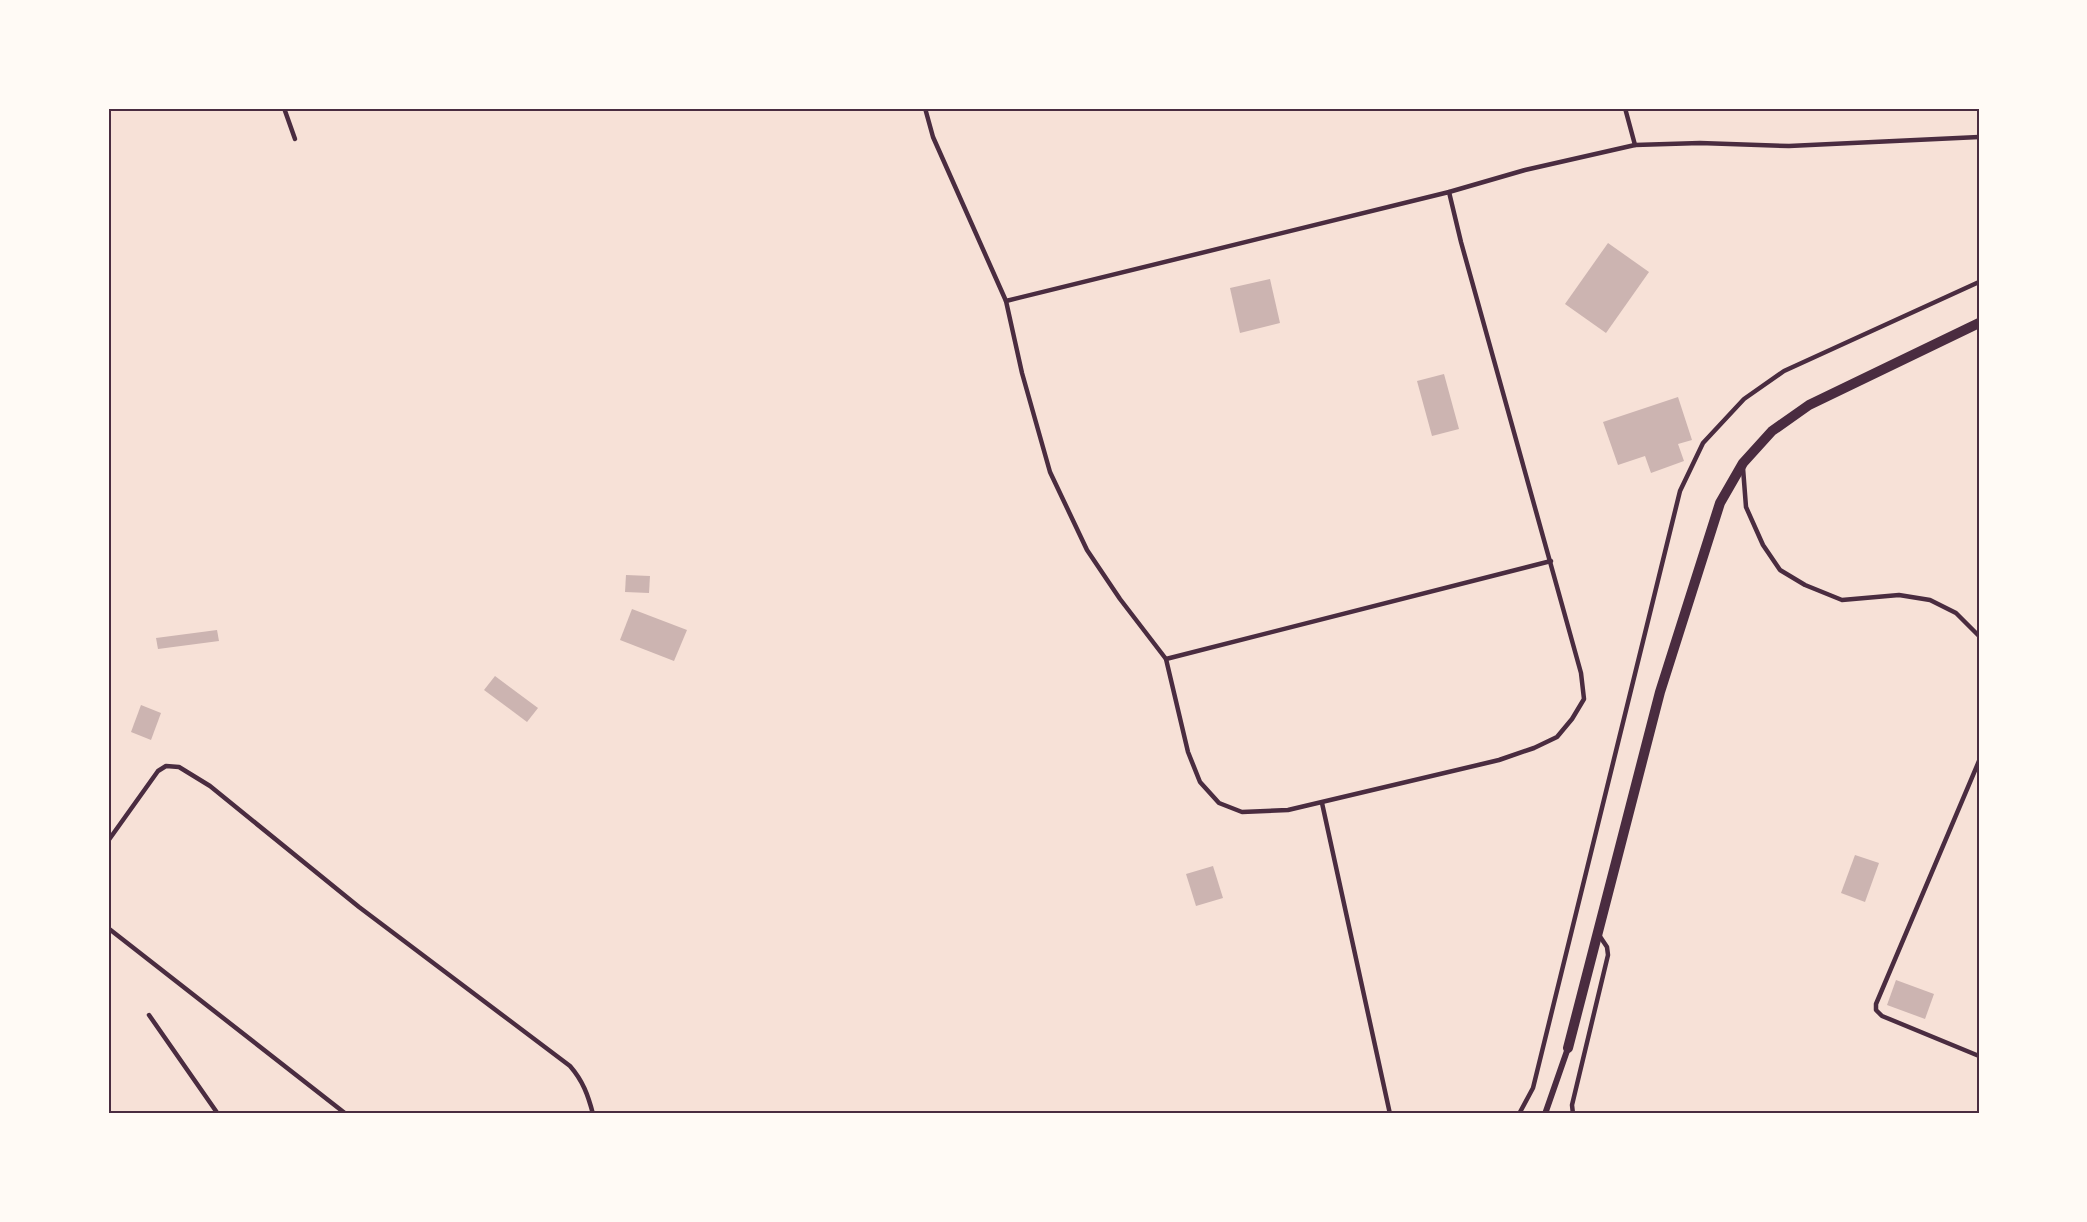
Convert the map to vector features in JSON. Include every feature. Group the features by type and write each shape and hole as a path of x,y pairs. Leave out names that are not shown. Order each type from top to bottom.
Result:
{"street":[{"path":"1545,1114 1568,1048 1660,692 1720,503 1743,463 1772,431 1809,405 1979,323"}],"lane":[{"path":"284,108 295,139"},
{"path":"925,108 933,137 1006,301 1022,373 1050,472 1087,550 1120,599 1166,658 1188,752 1200,782 1219,803 1242,812 1288,810 1499,760 1557,737 1584,699 1581,673 1449,192"},
{"path":"1625,108 1635,145"},
{"path":"1006,301 1449,192 1525,170 1635,145 1700,143 1789,146 1979,138"},
{"path":"1520,1114 1533,1088 1680,491 1703,443 1744,399 1784,371 1979,282"},
{"path":"1743,463 1746,507 1762,545 1780,570 1805,585 1842,600 1899,595 1930,600 1956,613 1979,636"},
{"path":"1166,658 1551,561"},
{"path":"1979,761 1876,1007 1882,1016 1979,1056"},
{"path":"108,841 158,771 166,766 179,767 210,786 359,906 570,1066 579,1076 587,1092 593,1114"},
{"path":"1973,776 1979,778"},
{"path":"1322,803 1390,1114"},
{"path":"108,928 346,1114"},
{"path":"1573,1114 1572,1105 1608,955 1604,939 1598,933"},
{"path":"149,1015 218,1114"}],"building":[{"path":"1608,243 1649,272 1606,333 1565,304"},
{"path":"1270,279 1280,323 1240,333 1230,288"},
{"path":"1444,374 1459,429 1432,436 1417,381"},
{"path":"1678,397 1692,440 1678,444 1684,461 1651,473 1645,456 1618,465 1603,422"},
{"path":"626,575 650,576 649,593 625,592"},
{"path":"632,609 687,630 674,661 620,640"},
{"path":"217,630 219,641 158,649 156,638"},
{"path":"495,676 538,708 527,722 484,690"},
{"path":"141,705 161,713 151,740 131,732"},
{"path":"1855,855 1879,863 1865,902 1841,893"},
{"path":"1213,866 1223,898 1196,906 1186,874"},
{"path":"1896,980 1934,994 1925,1019 1887,1005"}]}
